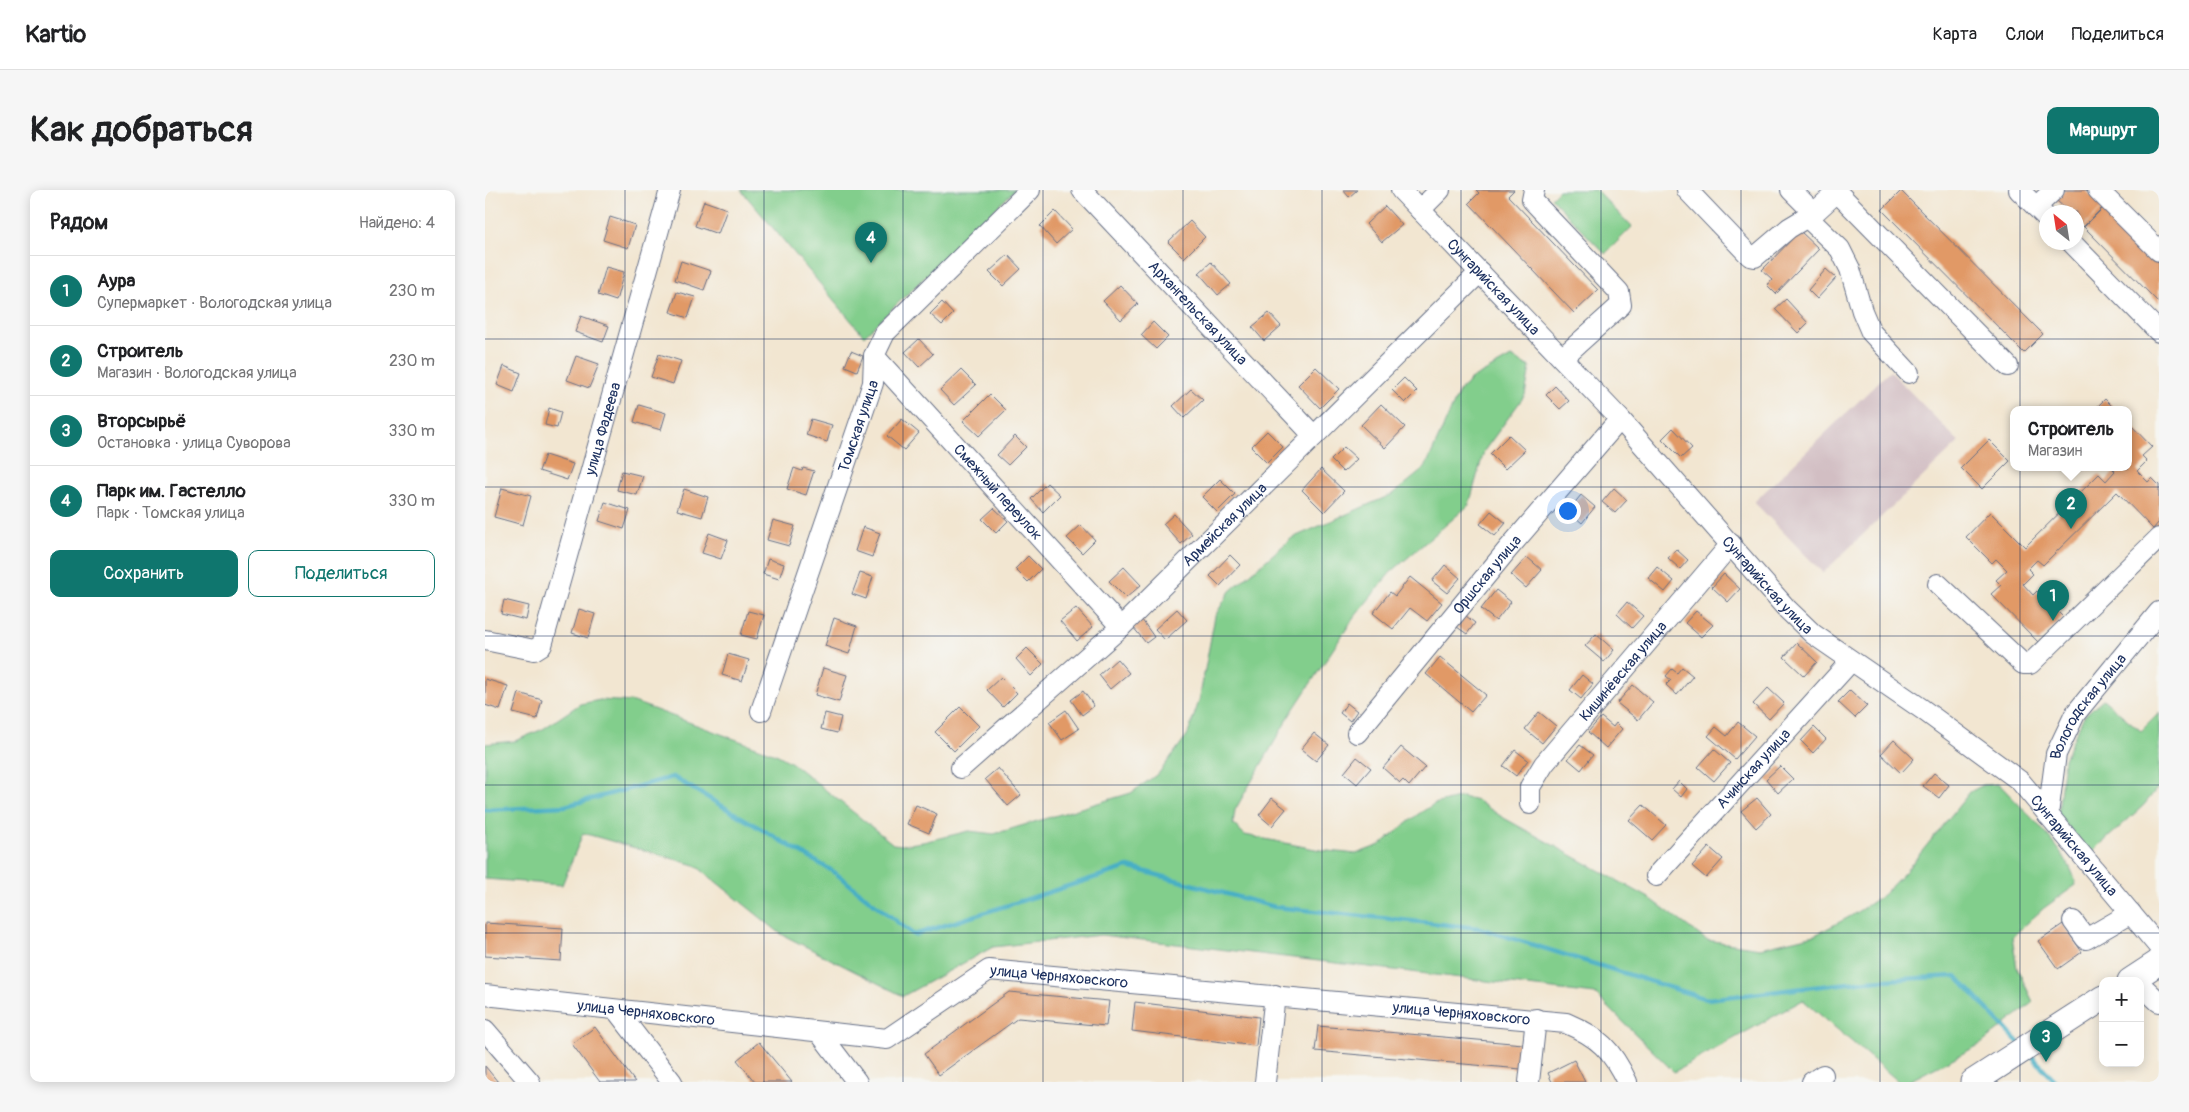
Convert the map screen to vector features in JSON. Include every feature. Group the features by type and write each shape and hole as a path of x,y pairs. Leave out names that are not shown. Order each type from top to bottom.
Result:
{"main road":[{"path":"2140,977 2159,962"},
{"path":"1973,1082 2099,1001"}],"street":[{"name":"улица Фадеева","path":"485,640 534,650 543,645 670,190"},
{"name":"Томская улица","path":"761,711 873,383 874,356 885,333 1030,190"},
{"name":"Архангельская улица","path":"1082,190 1314,436"},
{"name":"Сунгарийская улица","path":"1401,190 1619,419 1787,609 1813,634 2011,772 2159,947"},
{"path":"1420,210 1441,190"},
{"path":"1535,190 1532,200 1619,292 1621,305 1562,358"},
{"path":"1687,190 1750,256 1755,257 1789,228 1811,215 1837,191 2008,366"},
{"path":"1791,190 1840,249 1850,269 1862,311 1871,332 1909,373"},
{"path":"2019,190 2039,211"},
{"path":"2046,205 2054,190"},
{"path":"2098,190 2159,251"},
{"path":"2079,250 2159,332"},
{"name":"Армейская улица","path":"961,768 1121,627 1480,272"},
{"name":"Смежный переулок","path":"874,356 1121,627"},
{"name":"Оршская улица","path":"1357,734 1508,549 1619,419"},
{"path":"1938,584 2023,664 2030,664 2159,538"},
{"name":"Кишинёвская улица","path":"1530,804 1530,787 1544,764 1731,544"},
{"name":"Вологодская улица","path":"2048,815 2056,754 2075,714 2159,612"},
{"name":"Ачинская улица","path":"1656,876 1851,661"},
{"path":"2073,921 2086,939 2131,913"},
{"name":"улица Черняховского","path":"485,995 617,1011 887,1039 989,970 1566,1023 1589,1032 1606,1046 1627,1082"},
{"path":"2144,989 2159,1002"},
{"path":"1265,1082 1275,995"},
{"path":"617,1011 672,1082"},
{"path":"1529,1082 1536,1019"},
{"path":"485,1030 530,1082"},
{"path":"819,1032 857,1082"}],"shaded area":[{"path":"1890,371 1959,442 1823,573 1754,502"}],"green space":[{"path":"741,190 1015,190 864,336"},
{"path":"1559,190 1596,190 1632,227 1605,254 1551,198"},
{"path":"1511,357 1530,367 1525,395 1484,451 1469,505 1390,573 1353,619 1291,713 1235,810 1233,824 1245,835 1320,850 1356,854 1380,845 1417,815 1434,804 1462,797 1478,801 1502,817 1651,899 1706,940 1760,948 1815,935 1851,916 1883,895 1906,871 1970,792 1983,785 1999,784 2056,845 2072,872 2076,885 2044,908 2012,937 2017,968 2033,1002 1981,1044 1907,1082 1899,1082 1803,1000 1674,1072 1595,994 1101,935 993,947 903,996 781,934 695,865 583,833 562,885 485,879 485,744 515,741 543,729 580,704 600,700 634,702 778,755 792,763 893,844 902,845 923,842 969,831 994,834 1131,793 1159,773 1188,734 1199,701 1215,616 1230,591 1292,538 1393,494 1425,468 1459,392 1470,380"},
{"path":"2103,699 2141,731 2159,713 2159,786 2144,805 2090,854 2058,815 2064,759 2084,716"}],"building":[{"path":"1343,190 1357,190 1349,197"},
{"path":"1476,190 1514,190 1508,196 1598,290 1574,313 1469,203 1479,193"},
{"path":"2065,190 2086,190 2103,207 2084,226 2084,205 2061,205 2056,200"},
{"path":"1901,191 2043,334 2024,353 1882,210"},
{"path":"704,201 727,209 718,234 695,226"},
{"path":"1385,206 1402,225 1382,242 1366,224"},
{"path":"2104,207 2159,263 2159,303 2084,227"},
{"path":"1055,211 1072,229 1056,244 1040,226"},
{"path":"610,217 635,225 628,248 603,240"},
{"path":"1190,221 1205,237 1184,258 1168,242"},
{"path":"1800,231 1819,249 1776,294 1767,285 1772,279 1762,270"},
{"path":"1008,255 1021,269 1003,286 989,272"},
{"path":"681,261 711,271 704,290 675,280"},
{"path":"1211,262 1231,284 1218,295 1199,273"},
{"path":"606,267 624,272 616,301 598,295"},
{"path":"1826,269 1836,278 1817,299 1808,290"},
{"path":"1120,285 1138,304 1121,320 1103,301"},
{"path":"677,292 695,297 688,318 670,312"},
{"path":"1786,299 1808,323 1798,333 1775,309"},
{"path":"942,302 953,314 942,325 930,314"},
{"path":"1269,313 1281,326 1264,341 1252,327"},
{"path":"581,316 609,326 603,342 575,332"},
{"path":"1153,322 1168,337 1156,349 1141,335"},
{"path":"919,339 933,354 919,367 905,352"},
{"path":"851,351 863,356 857,371 845,366"},
{"path":"659,354 681,361 673,384 651,377"},
{"path":"576,356 599,364 589,388 567,380"},
{"path":"504,366 521,373 514,392 497,385"},
{"path":"1316,367 1339,389 1320,408 1298,385"},
{"path":"961,370 976,385 954,405 940,390"},
{"path":"1404,378 1417,391 1405,403 1392,390"},
{"path":"1555,386 1569,401 1560,409 1546,395"},
{"path":"1191,389 1203,400 1184,418 1173,406"},
{"path":"990,394 1006,410 979,436 963,421"},
{"path":"2105,399 2112,406 2098,406"},
{"path":"1381,404 1405,427 1385,448 1361,425"},
{"path":"639,405 666,413 661,430 634,422"},
{"path":"549,408 561,412 557,428 545,425"},
{"path":"811,419 832,425 827,442 806,435"},
{"path":"902,419 919,433 904,450 887,436"},
{"path":"2132,426 2152,447 2142,456 2147,461 2137,471 2148,482 2152,478 2159,485 2159,522 2153,529 2117,492 2043,565 2037,560 2028,569 2033,574 2023,584 2033,595 2037,591 2063,617 2038,642 1991,594 2001,585 1996,580 2007,570 1996,559 1992,563 1966,537 1990,512 2025,547 2099,474 2106,481 2115,471 2132,471"},
{"path":"1673,428 1692,448 1681,458 1662,439"},
{"path":"1267,431 1283,447 1267,463 1251,447"},
{"path":"1509,435 1525,450 1505,469 1490,454"},
{"path":"1015,436 1026,447 1008,465 997,455"},
{"path":"1989,440 2010,461 1982,489 1961,468"},
{"path":"1344,447 1357,459 1343,472 1331,460"},
{"path":"545,455 573,464 567,480 539,471"},
{"path":"794,468 802,471 803,468 814,471 806,495 787,489"},
{"path":"1321,469 1344,491 1324,512 1302,490"},
{"path":"622,471 643,476 637,495 617,490"},
{"path":"1220,479 1235,494 1217,512 1202,497"},
{"path":"1047,483 1060,495 1043,512 1031,499"},
{"path":"502,488 531,496 523,525 494,517"},
{"path":"1614,488 1627,500 1615,513 1602,502"},
{"path":"684,489 708,497 702,517 677,510"},
{"path":"1581,495 1595,507 1582,523 1568,511"},
{"path":"605,502 630,510 624,529 599,521"},
{"path":"994,508 1008,521 996,533 982,519"},
{"path":"1491,511 1506,523 1495,536 1480,524"},
{"path":"1174,514 1192,534 1181,544 1163,524"},
{"path":"773,520 795,526 789,546 767,540"},
{"path":"1081,525 1095,540 1082,553 1067,538"},
{"path":"863,527 880,533 872,557 855,551"},
{"path":"709,533 728,540 721,559 702,553"},
{"path":"1676,549 1688,560 1680,569 1668,558"},
{"path":"1230,555 1240,565 1220,586 1210,576"},
{"path":"1028,556 1041,569 1028,582 1015,569"},
{"path":"1527,557 1542,570 1526,588 1511,575"},
{"path":"768,559 784,564 779,579 763,574"},
{"path":"1445,565 1460,578 1447,593 1432,581"},
{"path":"1124,567 1141,585 1126,598 1109,581"},
{"path":"1657,567 1674,581 1665,592 1648,578"},
{"path":"860,573 873,577 866,599 852,594"},
{"path":"1724,574 1740,589 1728,602 1712,587"},
{"path":"1410,577 1442,603 1427,621 1410,608 1393,629 1373,613 1390,592 1395,596"},
{"path":"1496,590 1511,602 1496,621 1481,609"},
{"path":"504,600 529,606 526,620 501,614"},
{"path":"1627,602 1643,616 1632,628 1617,614"},
{"path":"1076,608 1093,627 1077,641 1060,621"},
{"path":"579,609 595,614 588,638 572,633"},
{"path":"1177,609 1187,620 1165,640 1155,629"},
{"path":"748,611 764,615 757,639 741,635"},
{"path":"1696,611 1713,625 1701,637 1685,623"},
{"path":"1466,616 1475,623 1467,634 1457,627"},
{"path":"834,618 857,626 849,654 825,646"},
{"path":"1142,620 1154,637 1146,643 1133,627"},
{"path":"1596,634 1614,650 1604,662 1585,646"},
{"path":"1797,643 1817,662 1804,676 1784,657"},
{"path":"1027,648 1043,664 1031,676 1016,659"},
{"path":"728,654 749,660 742,681 722,675"},
{"path":"1440,657 1486,695 1471,712 1426,674"},
{"path":"1117,659 1129,673 1110,689 1099,675"},
{"path":"1682,667 1693,676 1677,695 1666,685 1671,680 1666,676 1672,669 1677,673"},
{"path":"823,668 847,675 839,702 815,695"},
{"path":"1582,675 1593,684 1581,699 1570,690"},
{"path":"1001,677 1017,693 1003,707 987,690"},
{"path":"485,679 508,686 500,710 485,705"},
{"path":"1633,685 1653,702 1638,720 1617,703"},
{"path":"1768,688 1784,703 1769,719 1753,704"},
{"path":"1850,690 1867,706 1855,718 1838,702"},
{"path":"1083,691 1094,706 1082,715 1071,700"},
{"path":"519,693 542,700 537,719 513,713"},
{"path":"1347,703 1357,711 1350,721 1340,713"},
{"path":"960,707 979,726 954,751 935,732"},
{"path":"1066,710 1079,729 1062,740 1049,722"},
{"path":"1539,712 1556,726 1542,743 1525,729"},
{"path":"825,713 841,717 837,733 821,729"},
{"path":"1601,717 1613,727 1616,723 1622,729 1606,748 1588,732"},
{"path":"1738,722 1755,736 1735,759 1708,736 1716,727 1727,736"},
{"path":"1814,727 1826,739 1813,753 1801,741"},
{"path":"1314,733 1329,745 1316,761 1301,749"},
{"path":"1894,740 1914,759 1901,773 1881,754"},
{"path":"1580,745 1593,755 1581,770 1568,759"},
{"path":"1401,747 1425,767 1409,786 1403,780 1400,783 1383,768"},
{"path":"1714,749 1730,763 1714,781 1698,767"},
{"path":"1515,750 1528,760 1516,776 1503,766"},
{"path":"1357,757 1371,768 1357,784 1344,773"},
{"path":"1780,766 1793,779 1778,793 1766,779"},
{"path":"998,768 1021,795 1008,806 985,779"},
{"path":"1934,773 1949,785 1939,798 1923,786"},
{"path":"1679,781 1687,789 1681,797 1672,789"},
{"path":"1272,798 1286,809 1272,826 1259,815"},
{"path":"1757,798 1771,814 1756,828 1741,811"},
{"path":"916,805 937,814 929,833 907,824"},
{"path":"1643,805 1666,825 1652,840 1629,820"},
{"path":"1709,847 1723,859 1706,878 1692,866"},
{"path":"485,923 563,928 561,961 485,956"},
{"path":"2063,924 2082,952 2058,969 2038,941"},
{"path":"1009,992 1109,1001 1106,1026 1018,1018 939,1075 924,1054"},
{"path":"1135,1002 1259,1017 1256,1046 1132,1031"},
{"path":"1318,1026 1523,1044 1521,1069 1315,1051"},
{"path":"595,1027 635,1082 600,1082 572,1044"},
{"path":"759,1042 792,1082 755,1082 737,1060"},
{"path":"1574,1060 1585,1082 1552,1082 1548,1073"},
{"path":"485,1066 498,1082 485,1082"}],"waterway":[{"path":"485,810 565,806 673,777 834,872 914,935 1128,867 1275,907 1479,928 1707,999 1867,981 1956,976 2019,1043"},
{"path":"2030,1054 2056,1082"}],"place":[{"name":"Парк им. Гастелло","path":"871,263"},
{"name":"Строитель","path":"2071,529"},
{"name":"Аура","path":"2053,621"},
{"name":"Вторсырьё","path":"2046,1062"}]}
